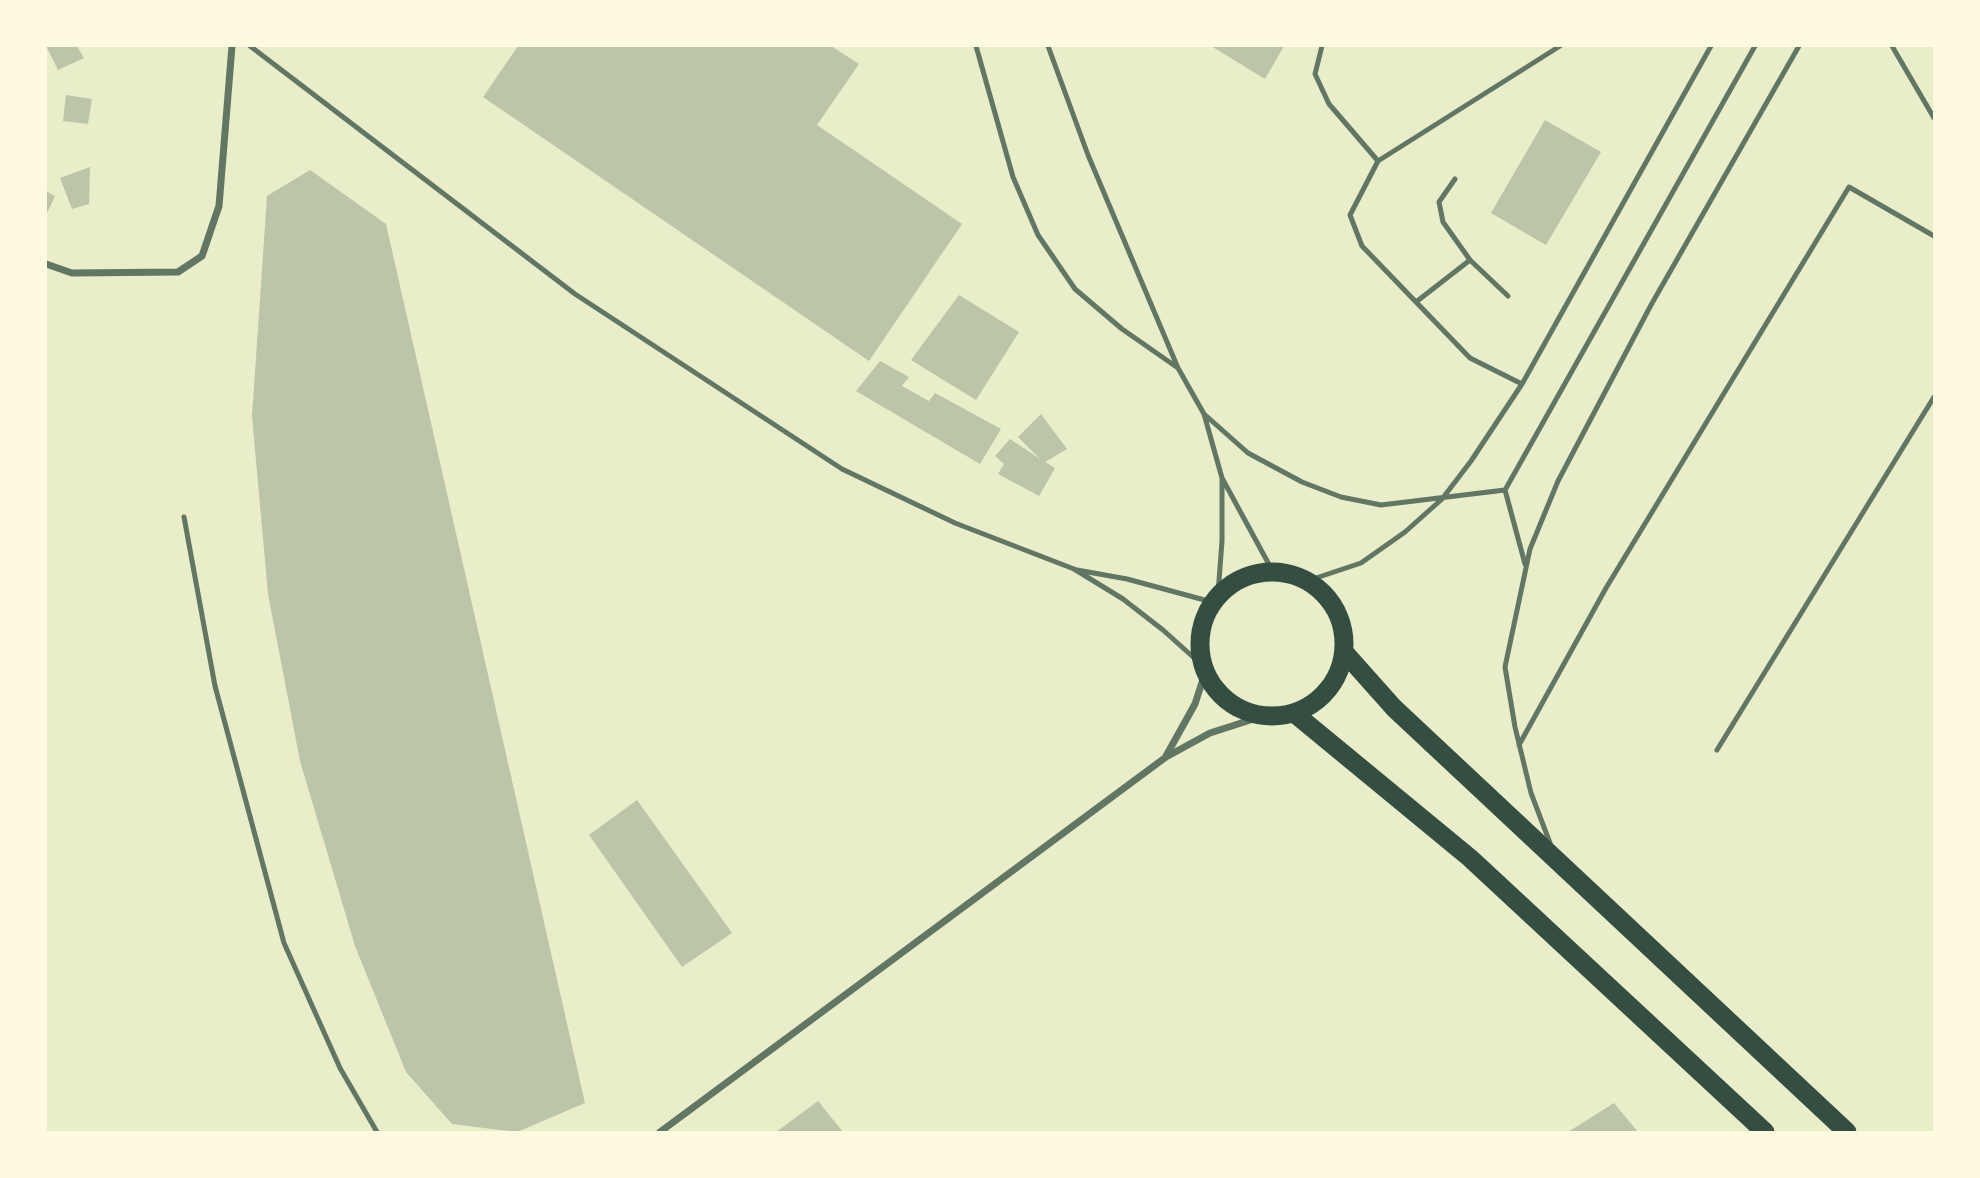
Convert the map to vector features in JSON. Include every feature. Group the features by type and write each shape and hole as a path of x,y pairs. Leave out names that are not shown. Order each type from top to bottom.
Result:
{"highway":[{"path":"1272,570 1310,580 1331,600 1343,625 1345,653 1336,679 1318,700 1294,713 1263,716 1245,711 1215,689 1204,669 1199,643 1202,622 1215,598 1243,576 1272,570"},
{"path":"1345,653 1394,708 1847,1132"},
{"path":"1294,713 1470,858 1765,1132"}],"street":[{"path":"46,264 72,273 178,272 202,256 219,206 232,46"},
{"path":"1166,757 1195,704 1204,669"},
{"path":"660,1132 1166,757 1210,733 1263,716"}],"lane":[{"path":"250,46 575,294 842,468 955,523 1074,569 1215,598 1222,478"},
{"path":"976,46 1013,177 1038,235 1075,289 1122,329 1178,368"},
{"path":"1048,46 1088,155 1178,368 1203,414 1222,478 1272,570"},
{"path":"1322,46 1315,74 1328,104 1378,161"},
{"path":"1522,384 1470,358 1362,246 1350,215 1378,161 1560,46"},
{"path":"1310,580 1361,563 1405,532 1442,499 1471,461 1522,384 1711,46"},
{"path":"1526,567 1505,490 1755,46"},
{"path":"1558,863 1531,793 1505,667 1530,549 1558,481 1651,305 1799,46"},
{"path":"1892,46 1934,118"},
{"path":"1455,179 1438,202 1443,222 1470,260 1508,296"},
{"path":"1519,744 1606,588 1849,187 1934,236"},
{"path":"1416,302 1470,260"},
{"path":"1717,750 1934,397"},
{"path":"1203,414 1248,453 1302,482 1341,498 1381,505 1505,490"},
{"path":"184,517 215,686 284,943 340,1068 377,1132"},
{"path":"1074,569 1123,599 1163,630 1204,669"}],"building":[{"path":"46,46 77,46 84,58 58,70"},
{"path":"518,46 831,46 859,64 817,125 962,224 869,361 483,97"},
{"path":"1211,46 1284,46 1265,79"},
{"path":"66,95 92,99 88,124 63,121"},
{"path":"1545,120 1601,152 1546,245 1491,213"},
{"path":"90,167 89,204 72,209 60,178"},
{"path":"310,170 386,224 585,1103 517,1132 452,1124 406,1072 355,946 300,761 268,594 252,416 267,196"},
{"path":"46,191 55,196 46,215"},
{"path":"959,295 1019,332 976,400 911,360"},
{"path":"880,361 909,377 902,386 929,401 935,393 1001,429 980,464 856,391"},
{"path":"1041,414 1067,449 1045,462 1055,468 1039,496 998,474 1004,464 995,456 1010,439 1040,459 1018,437"},
{"path":"637,800 732,933 682,967 589,835"},
{"path":"818,1101 843,1132 776,1132"},
{"path":"1614,1103 1638,1132 1568,1132"}]}
